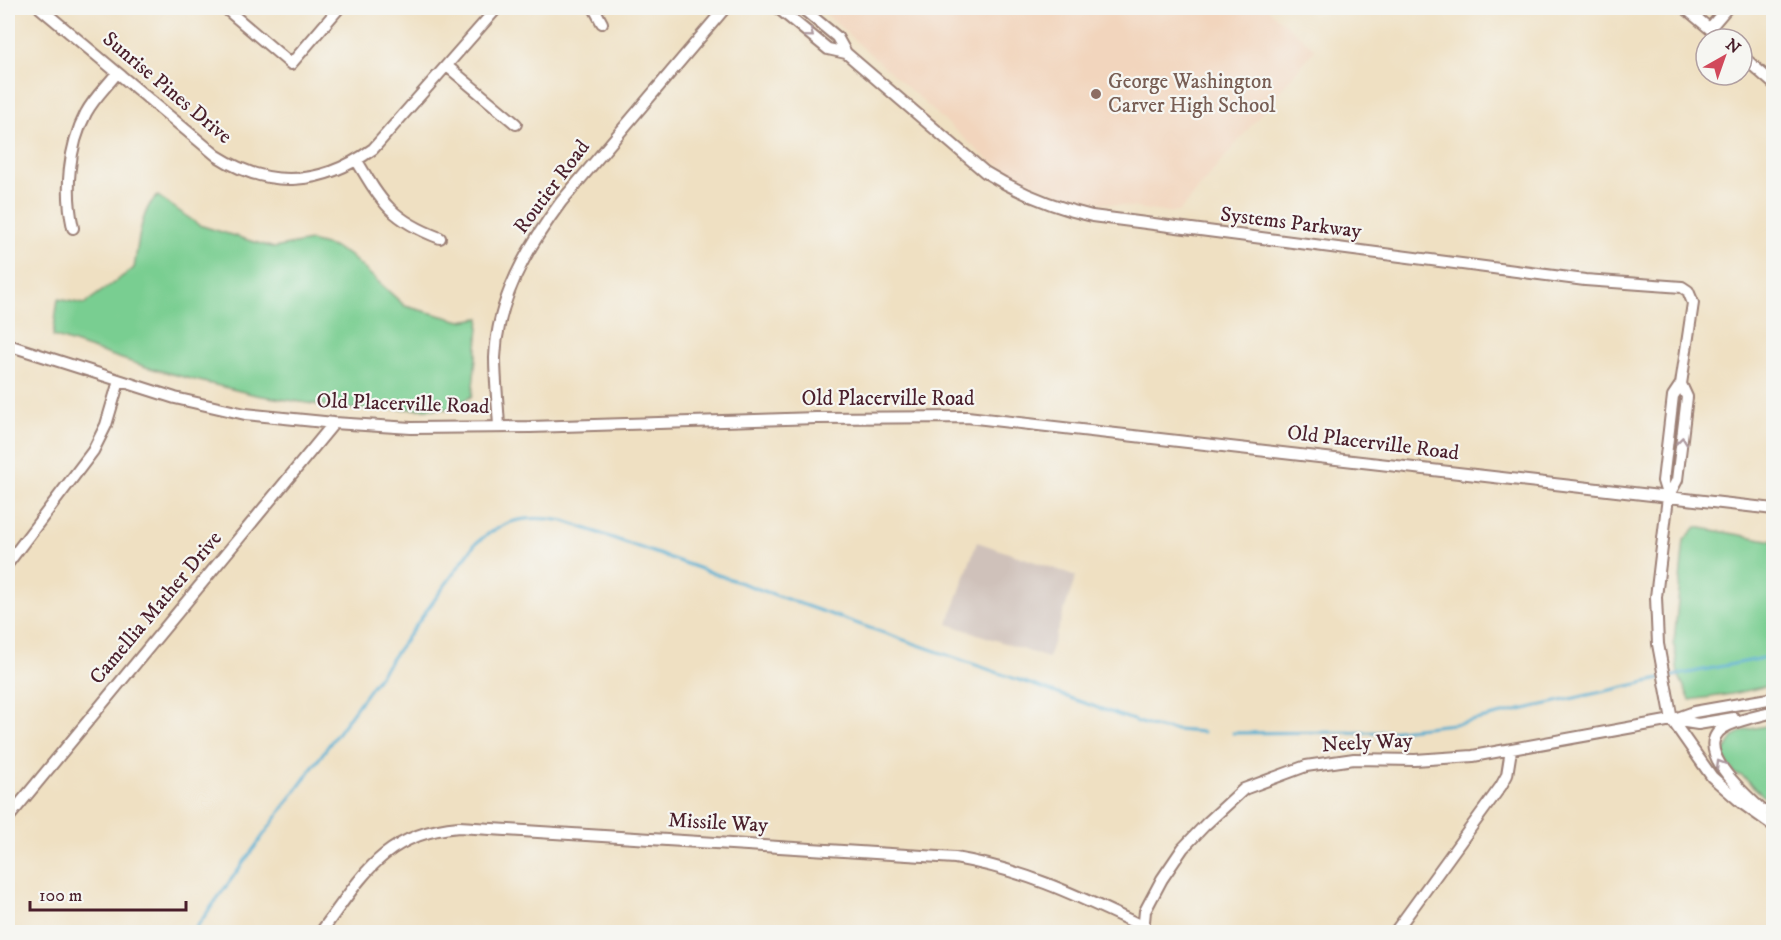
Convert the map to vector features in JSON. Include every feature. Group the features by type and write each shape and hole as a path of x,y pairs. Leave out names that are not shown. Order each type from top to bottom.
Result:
{"street":[{"name":"Sunrise Pines Drive","path":"40,8 208,150 226,162 247,172 269,177 303,178 325,174 357,161 381,142 497,8"},
{"path":"225,8 291,64 339,8"},
{"path":"594,8 602,23"},
{"name":"Routier Road","path":"499,427 495,358 498,329 506,298 525,255 561,202 725,8"},
{"name":"Systems Parkway","path":"778,8 828,49 846,53"},
{"name":"Systems Parkway","path":"802,8 837,37 846,53 985,172 1009,187 1052,206 1092,216 1585,280 1682,287 1688,291 1693,303 1681,384 1673,396 1663,481 1668,497 1656,597 1658,644 1672,720"},
{"path":"1685,8 1709,27"},
{"path":"1711,27 1727,8"},
{"path":"447,66 516,124"},
{"path":"1754,67 1773,84"},
{"path":"73,228 68,187 78,133 92,104 117,73"},
{"path":"357,161 374,190 394,214 413,227 440,238"},
{"name":"Old Placerville Road","path":"8,345 176,398 245,414 334,423 411,428 816,418 967,417 1773,508"},
{"path":"8,563 93,451 106,425 118,381"},
{"name":"Camellia Mather Drive","path":"8,818 334,423"},
{"path":"1672,720 1694,712 1773,698"},
{"path":"1672,720 1698,724 1773,712"},
{"path":"1773,712 1729,724 1714,738 1712,748 1736,786 1773,824"},
{"path":"1672,720 1712,777 1743,804 1773,824"},
{"name":"Neely Way","path":"1143,930 1145,911 1162,879 1183,848 1244,789 1306,766 1354,759 1414,760 1473,756 1672,720"},
{"path":"1395,933 1501,786 1507,775 1511,750"},
{"name":"Missile Way","path":"321,933 363,874 389,850 423,833 459,827 955,858 1008,869 1040,879 1143,930"}],"shaded area":[{"name":"George Washington Carver High School","path":"819,8 1266,8 1315,49 1179,212 1163,212 1067,197 1022,179 985,157"},
{"path":"977,542 1076,576 1048,658 948,624"}],"green space":[{"path":"158,196 199,225 274,248 310,241 333,247 349,255 405,306 461,321 480,318 472,396 451,409 345,409 256,395 195,380 146,367 53,336 58,299 84,304 134,268 147,209"},
{"path":"1696,527 1773,541 1773,685 1690,700 1678,674 1674,642 1684,540"},
{"path":"1774,725 1773,805 1742,776 1735,774 1723,757 1736,735 1748,729"}],"waterway":[{"path":"193,932 475,544 496,529 516,521 538,518 564,521 1150,726 1203,732"},
{"path":"1233,733 1379,732 1462,723 1774,656"}],"place":[{"name":"George Washington Carver High School","path":"1096,94"}]}
